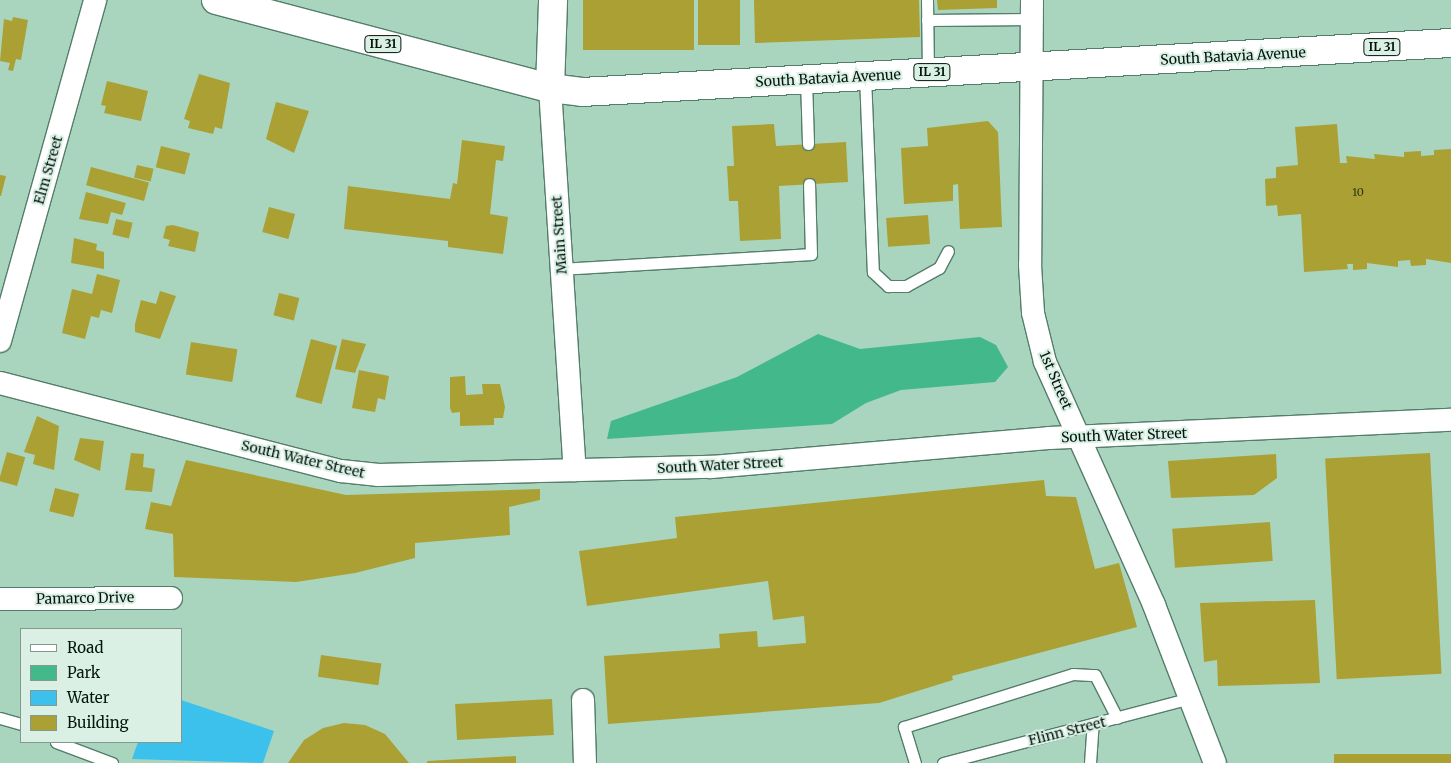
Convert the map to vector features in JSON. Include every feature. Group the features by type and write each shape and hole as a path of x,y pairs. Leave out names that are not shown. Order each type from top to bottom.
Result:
{"main road":[{"name":"South Batavia Avenue","path":"216,0 550,88 582,92 1451,43"},
{"name":"Main Street","path":"550,88 553,0"}],"street":[{"name":"Elm Street","path":"0,341 95,0"},
{"name":"1st Street","path":"1032,10 1034,313 1045,362 1082,437 1215,763"},
{"name":"Main Street","path":"550,88 575,470"},
{"name":"South Water Street","path":"0,383 359,474 711,467 1082,437 1451,420"},
{"name":"Pamarco Drive","path":"0,599 171,598"},
{"path":"583,700 585,763"}],"lane":[{"path":"927,0 928,72"},
{"path":"927,20 1032,10"},
{"path":"865,76 873,272 888,286 906,286 939,268 948,251"},
{"path":"806,79 808,144"},
{"path":"561,269 811,254 809,184"},
{"path":"915,763 904,727 1074,674 1095,675 1117,718"},
{"name":"Flinn Street","path":"943,763 1190,698"},
{"path":"0,718 20,724"},
{"path":"1090,763 1093,724"},
{"path":"59,743 112,763"}],"green space":[{"path":"818,334 860,349 980,337 996,345 1008,367 995,382 901,390 866,403 832,424 607,439 611,421 737,377"}],"water":[{"path":"182,700 274,731 263,763 132,759 138,743 182,743"}],"building":[{"path":"583,0 694,0 694,50 583,50"},
{"path":"698,0 740,0 740,45 698,45"},
{"path":"754,0 919,0 920,37 755,43"},
{"path":"937,0 997,0 997,8 938,10"},
{"path":"13,17 28,20 21,60 16,59 13,71 8,70 10,63 0,61 4,19 12,21"},
{"path":"199,74 230,83 222,129 215,127 213,134 188,128 190,121 184,119"},
{"path":"107,81 148,91 141,121 104,113 106,106 101,105"},
{"path":"276,102 309,111 294,153 266,139"},
{"path":"988,121 998,132 1002,227 960,229 958,184 953,185 953,201 904,204 901,148 928,146 927,128"},
{"path":"774,124 776,146 846,142 848,182 779,186 781,239 740,241 738,201 729,201 727,166 734,166 732,126"},
{"path":"1337,124 1340,163 1347,163 1346,156 1375,159 1374,154 1404,157 1404,152 1421,151 1421,156 1434,155 1434,150 1451,149 1451,263 1426,259 1426,265 1411,266 1410,260 1398,261 1398,267 1367,263 1367,269 1353,270 1353,264 1347,264 1348,269 1304,272 1301,214 1278,216 1277,205 1266,206 1265,179 1276,178 1276,167 1298,165 1295,127"},
{"path":"462,140 505,146 503,161 496,160 490,214 508,217 503,254 448,247 448,241 344,229 348,186 450,199 453,183 457,184"},
{"path":"161,146 190,153 185,175 156,167"},
{"path":"137,165 154,169 151,181 134,178"},
{"path":"91,167 149,183 144,201 86,185"},
{"path":"0,175 6,176 1,196 0,196"},
{"path":"86,192 126,203 122,215 111,212 108,224 79,219"},
{"path":"269,207 295,214 288,239 262,232"},
{"path":"928,215 930,244 888,247 886,218"},
{"path":"116,219 133,223 129,238 112,235"},
{"path":"173,225 199,232 195,252 168,246 170,240 163,238 166,226"},
{"path":"74,238 97,244 96,250 104,252 104,269 71,263"},
{"path":"97,274 120,280 112,313 101,310 99,318 91,316 85,339 62,333 72,289 92,294"},
{"path":"160,291 176,296 160,339 135,332 141,300 156,304"},
{"path":"279,293 299,298 294,320 273,315"},
{"path":"311,339 337,346 322,404 295,397"},
{"path":"342,339 366,344 355,373 335,369"},
{"path":"191,342 237,349 232,382 186,375"},
{"path":"359,370 389,376 385,400 378,398 375,412 352,408"},
{"path":"465,376 466,395 483,394 482,384 500,384 505,407 503,418 494,418 494,425 460,426 460,412 452,413 450,408 450,377"},
{"path":"37,416 59,426 54,470 33,464 35,455 24,452"},
{"path":"80,438 104,441 100,471 74,460"},
{"path":"7,452 25,457 17,486 0,481"},
{"path":"131,453 144,454 143,467 155,469 152,492 125,490"},
{"path":"1430,453 1442,674 1337,679 1325,458"},
{"path":"1276,454 1277,478 1254,495 1171,498 1168,461"},
{"path":"186,460 346,495 540,489 540,500 509,507 510,535 415,543 415,558 355,573 296,582 174,577 173,534 145,529 151,502 171,506"},
{"path":"1044,480 1046,496 1076,497 1095,569 1119,563 1137,627 952,676 953,680 879,703 608,724 604,656 720,648 719,634 757,631 758,647 806,643 804,616 773,620 768,581 587,606 579,551 677,538 675,517"},
{"path":"55,488 79,494 73,517 49,511"},
{"path":"1270,522 1273,561 1175,568 1172,529"},
{"path":"1315,600 1320,683 1218,686 1217,660 1204,662 1200,603"},
{"path":"321,655 381,663 378,685 318,677"},
{"path":"552,699 554,735 457,740 455,704"},
{"path":"344,723 365,725 385,734 409,763 288,763 304,740 323,728"},
{"path":"1334,754 1451,754 1451,763 1334,763"},
{"path":"516,756 516,763 427,763 427,761"}]}
